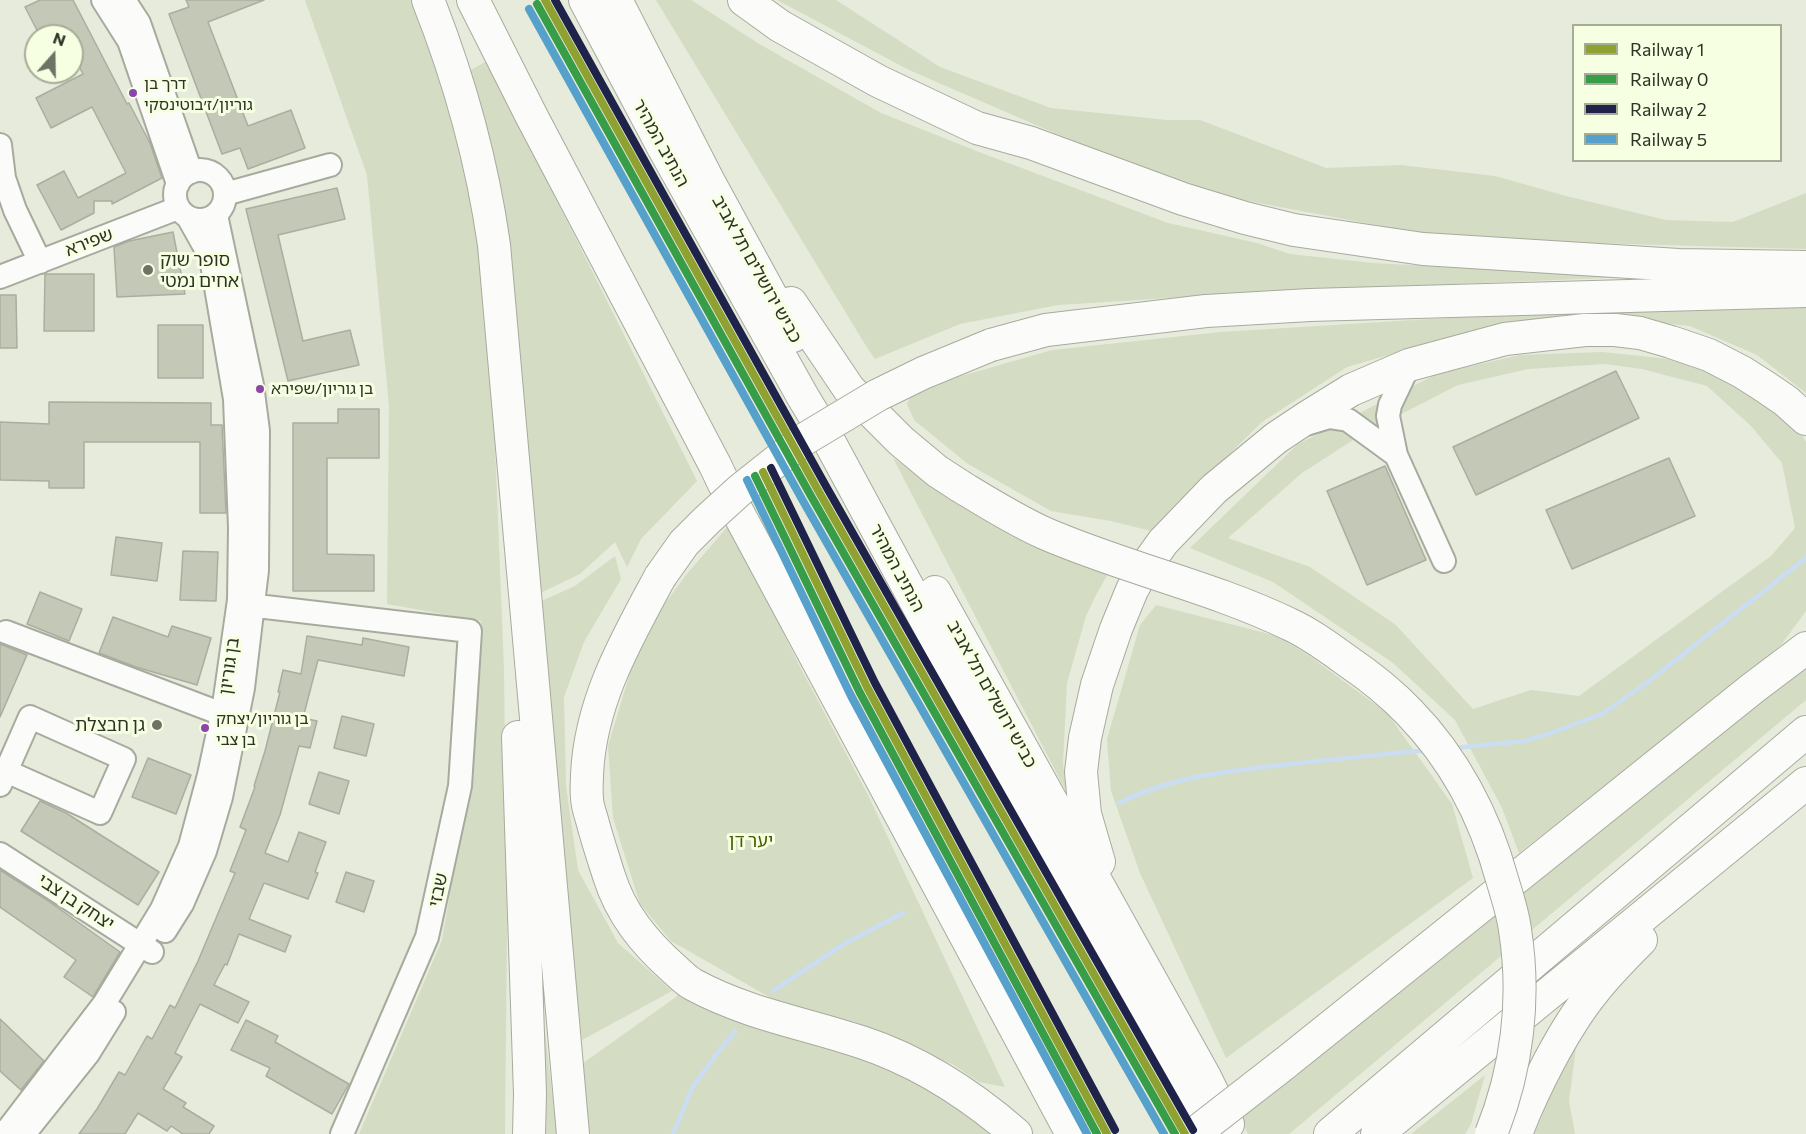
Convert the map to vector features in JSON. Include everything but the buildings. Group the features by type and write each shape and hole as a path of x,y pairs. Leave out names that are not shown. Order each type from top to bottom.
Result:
{"highway":[{"path":"428,0 452,67 481,171 494,245 573,1134"},
{"path":"472,0 735,507 1072,1134"},
{"name":"הנתיב המהיר","path":"585,0 674,141 802,397 823,430 1068,883 1212,1134"},
{"name":"כביש ירושלים תל אביב","path":"616,0 674,141 709,182 1205,1077 1233,1134"},
{"path":"744,0 780,26 878,81 978,128 1245,218 1294,230 1423,249 1678,265 1806,267"},
{"path":"709,182 849,389 901,441 937,471 1013,518 1044,533 1246,605 1291,624 1325,645 1383,687 1410,712 1443,752 1472,800 1488,835 1515,930 1520,996 1517,1034 1507,1085 1491,1134"},
{"path":"1016,1134 962,1091 896,1056 862,1042 757,1012 691,984 659,954 627,917 614,892 586,798 588,758 594,722 607,680 660,577 684,543 740,490 803,440 878,395 990,345 1046,330 1206,311 1310,305 1806,291"},
{"path":"501,328 524,878 529,1134"},
{"path":"1115,918 1085,814 1081,772 1084,738 1097,685 1132,590 1163,542 1214,489 1276,438 1350,390 1409,365 1505,339 1585,330 1640,333 1709,355 1742,372 1786,401 1806,419"},
{"path":"1753,688 1806,631"},
{"path":"1194,1134 1806,648"},
{"path":"1330,1134 1806,732"},
{"path":"1377,1134 1806,784"},
{"path":"1516,1134 1560,1043 1593,991 1654,926 1806,784"},
{"path":"517,1134 518,1027 524,878"}],"street":[{"path":"103,0 129,41 185,178"},
{"path":"124,0 139,23 185,178"},
{"path":"0,145 4,178 15,210 40,262"},
{"path":"225,194 330,165"},
{"path":"207,171 214,174 224,186 225,194 221,209 216,215 202,220 183,212 175,194 185,178 207,171"},
{"name":"שפירא","path":"0,277 183,212"},
{"name":"בן גוריון","path":"2,1134 182,904 205,851 221,797 243,688 246,605 240,528 235,399 211,258 183,212"},
{"name":"בן גוריון","path":"24,1134 88,1054 146,948 190,846 209,775 246,605 257,570 258,431 252,385 216,215"},
{"path":"1409,365 1390,405 1388,416 1396,455 1444,561"},
{"path":"1293,427 1329,417 1348,420 1396,455"},
{"name":"שבזי","path":"246,605 470,630 460,786 428,937 342,1134"},
{"path":"6,632 222,714"},
{"path":"30,717 124,759 100,813 3,778 30,717"},
{"name":"יצחק בן צבי","path":"0,854 146,948"}],"green space":[{"path":"305,0 415,0 431,45 473,189 490,323 504,669 507,926 505,1134 359,1134 442,940 468,786 481,621 387,604 389,406 367,175"},
{"path":"656,0 691,0 761,45 881,113 1168,223 1257,243 1290,254 1373,263 1631,277 1281,291 1058,305 960,324 875,359"},
{"path":"777,0 836,0 940,67 1051,108 1167,120 1200,120 1326,168 1401,165 1495,176 1666,220 1733,222 1806,193 1806,249 1451,239 1216,195 1066,138 909,70"},
{"path":"487,61 697,481 641,539 627,567 615,542 580,574 530,598 469,71"},
{"path":"1806,299 1806,393 1757,355 1690,326 1621,319 1478,329 1347,367 1262,422 1151,531 1111,521 1051,511 968,464 914,420 907,404 911,396 958,377 1052,350 1221,332"},
{"path":"1603,352 1678,360 1741,386 1793,420 1806,442 1806,611 1781,645 1519,853 1502,808 1455,720 1393,663 1273,582 1190,548 1298,444 1437,374 1520,355","holes":["1605,364 1642,369 1707,386 1751,426 1782,463 1795,528 1771,556 1579,696 1531,690 1473,709 1396,625 1310,567 1228,538 1302,473 1364,433 1458,385 1528,369"]},
{"path":"893,458 968,509 995,523 1110,570 1086,616 1067,683 1063,763 1066,791"},
{"name":"יער דן","path":"729,525 799,665 868,795 1005,1087 979,1082 952,1064 882,1038 856,1022 785,1006 671,941 640,904 613,818 608,746 632,666 652,621 686,575"},
{"path":"615,556 621,579 584,642 564,697 566,786 578,870 618,943 672,991 582,1040 552,762 539,602 575,586"},
{"path":"1156,605 1277,636 1308,655 1387,713 1452,804 1473,878 1226,1058 1140,873 1111,791 1107,739 1140,625"},
{"path":"1806,667 1806,700 1289,1134 1248,1134 1239,1116"},
{"path":"539,982 557,1134 540,1134"},
{"path":"682,988 925,1083 998,1134 585,1134 579,1066 676,997"},
{"path":"1578,1032 1569,1101 1575,1134 1534,1134"},
{"path":"1485,1075 1471,1124 1465,1134 1411,1134"}],"waterway":[{"path":"1454,748 1524,741 1602,714 1645,684 1806,558"},
{"path":"1119,803 1158,787 1219,773 1428,750"},
{"path":"773,991 844,944 903,913"},
{"path":"673,1134 692,1088 735,1032"}],"rail line":[{"name":"1","path":"545,0 819,492 1185,1134"},
{"name":"2","path":"555,0 827,488 1193,1130"},
{"name":"0","path":"537,4 811,496 1175,1134"},
{"name":"5","path":"529,9 803,501 1164,1134"},
{"name":"2","path":"771,468 875,683 1115,1130"},
{"name":"1","path":"763,472 867,687 1107,1134"},
{"name":"0","path":"755,476 859,691 1097,1134"},
{"name":"5","path":"747,480 851,696 1087,1134"}],"place":[{"name":"דרך בן גוריון/ז׳בוטינסקי","path":"133,93"},
{"name":"סופר שוק אחים נמטי","path":"148,270"},
{"name":"בן גוריון/שפירא","path":"260,389"},
{"name":"גן חבצלת","path":"157,725"},
{"name":"בן גוריון/יצחק בן צבי","path":"205,728"}]}
